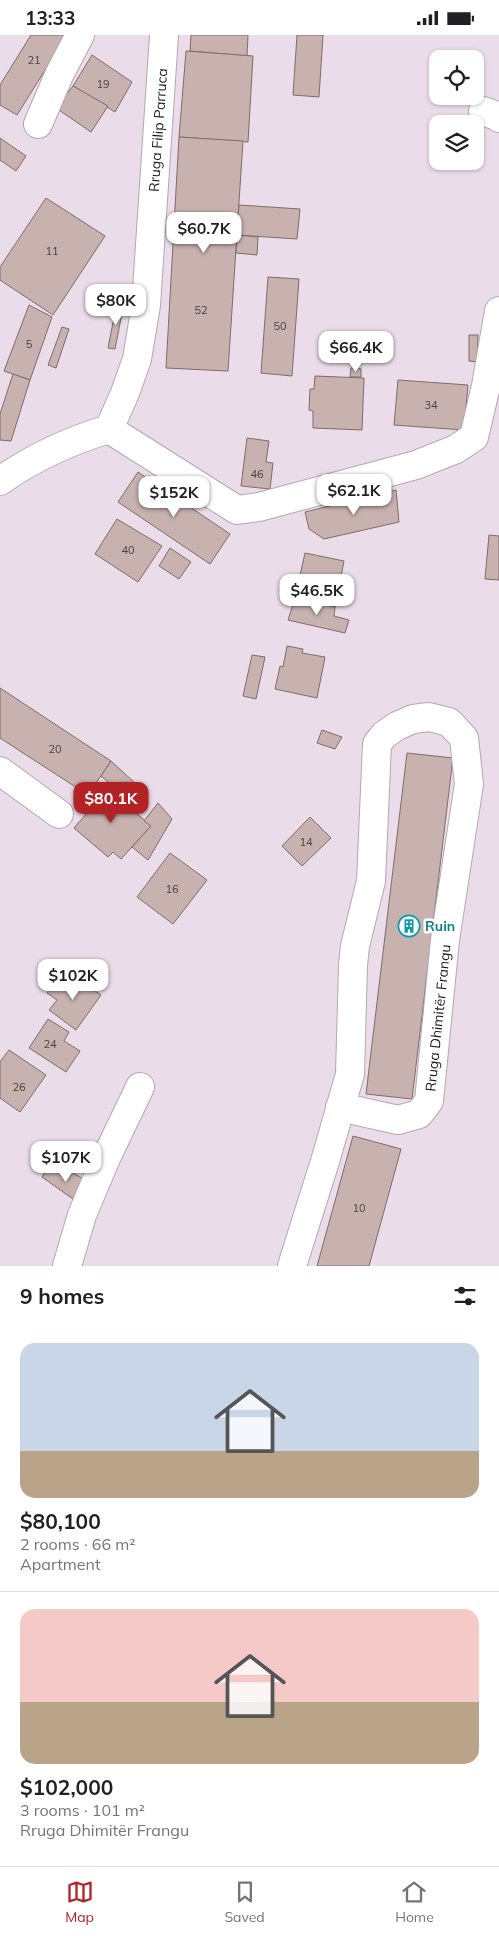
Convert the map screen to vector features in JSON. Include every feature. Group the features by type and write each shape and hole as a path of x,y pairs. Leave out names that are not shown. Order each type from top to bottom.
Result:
{"street":[{"path":"38,124 59,75 80,35"},
{"name":"Rruga Filip Parruca","path":"109,429 137,359 146,305 164,35"},
{"path":"0,481 44,454 76,439 109,429 237,510 259,507 416,465 456,449 474,437 486,386 499,311"},
{"name":"Rruga Dhimitër Frangu","path":"292,1266 340,1107 350,1074 355,946 371,881 377,744 384,735 397,726 413,719 429,717 448,722 464,738 469,783 445,940 429,1101 419,1114 398,1120 340,1107"},
{"path":"0,771 59,814"},
{"path":"67,1266 82,1215 140,1087"}],"building":[{"path":"31,35 67,35 17,115 0,105 0,85"},
{"path":"191,35 248,35 247,56 190,51"},
{"path":"297,35 323,35 319,97 293,95"},
{"path":"186,51 253,56 248,142 179,137"},
{"path":"92,55 132,82 115,112 73,86"},
{"path":"73,86 108,106 91,132 56,108"},
{"path":"179,137 243,141 228,371 166,368"},
{"path":"0,138 26,156 16,171 0,160"},
{"path":"46,198 105,236 53,315 0,280 0,267"},
{"path":"239,205 300,209 297,239 237,235"},
{"path":"237,235 258,237 257,255 236,253"},
{"path":"268,277 299,279 292,376 261,373"},
{"path":"117,302 124,303 115,349 108,348"},
{"path":"29,305 52,317 30,380 4,371"},
{"path":"62,327 69,329 56,368 48,365"},
{"path":"469,335 478,335 477,362 469,361"},
{"path":"351,368 361,369 361,377 350,377"},
{"path":"13,374 30,380 11,441 0,440 0,414"},
{"path":"315,376 364,378 362,430 313,428 313,411 309,410 310,389 314,389"},
{"path":"398,380 468,385 464,430 394,425"},
{"path":"247,438 269,441 266,462 273,463 270,489 241,486"},
{"path":"138,472 230,534 210,564 118,502"},
{"path":"396,490 399,522 324,539 309,529 305,512"},
{"path":"117,519 162,546 138,582 95,554"},
{"path":"489,535 499,536 499,580 485,579"},
{"path":"170,548 191,562 179,579 159,566"},
{"path":"305,553 344,561 335,607 295,598"},
{"path":"295,598 335,607 334,616 349,620 345,633 288,620"},
{"path":"287,646 303,649 302,653 325,657 317,698 275,689 280,666 283,667"},
{"path":"252,655 265,657 256,699 243,696"},
{"path":"0,688 111,761 88,795 0,738"},
{"path":"322,730 342,737 335,749 317,743"},
{"name":"Ruin","path":"407,753 453,758 412,1099 366,1094"},
{"path":"111,761 136,784 127,798 101,776"},
{"path":"104,785 151,826 121,859 113,852 108,857 74,828 88,812 84,809"},
{"path":"158,803 172,819 148,860 132,847 151,826 144,821"},
{"path":"310,817 331,838 302,866 282,846"},
{"path":"170,853 207,880 173,924 137,897"},
{"path":"74,976 101,995 76,1030 49,1010 57,1000 47,993 57,979 66,986"},
{"path":"48,1019 69,1032 64,1041 80,1051 66,1072 29,1048"},
{"path":"9,1050 46,1075 20,1112 0,1098 0,1062"},
{"path":"353,1136 401,1149 369,1266 317,1266"},
{"path":"50,1164 68,1177 68,1170 87,1181 80,1204 42,1177"}],"place":[{"name":"Ruin","path":"409,926"}]}
